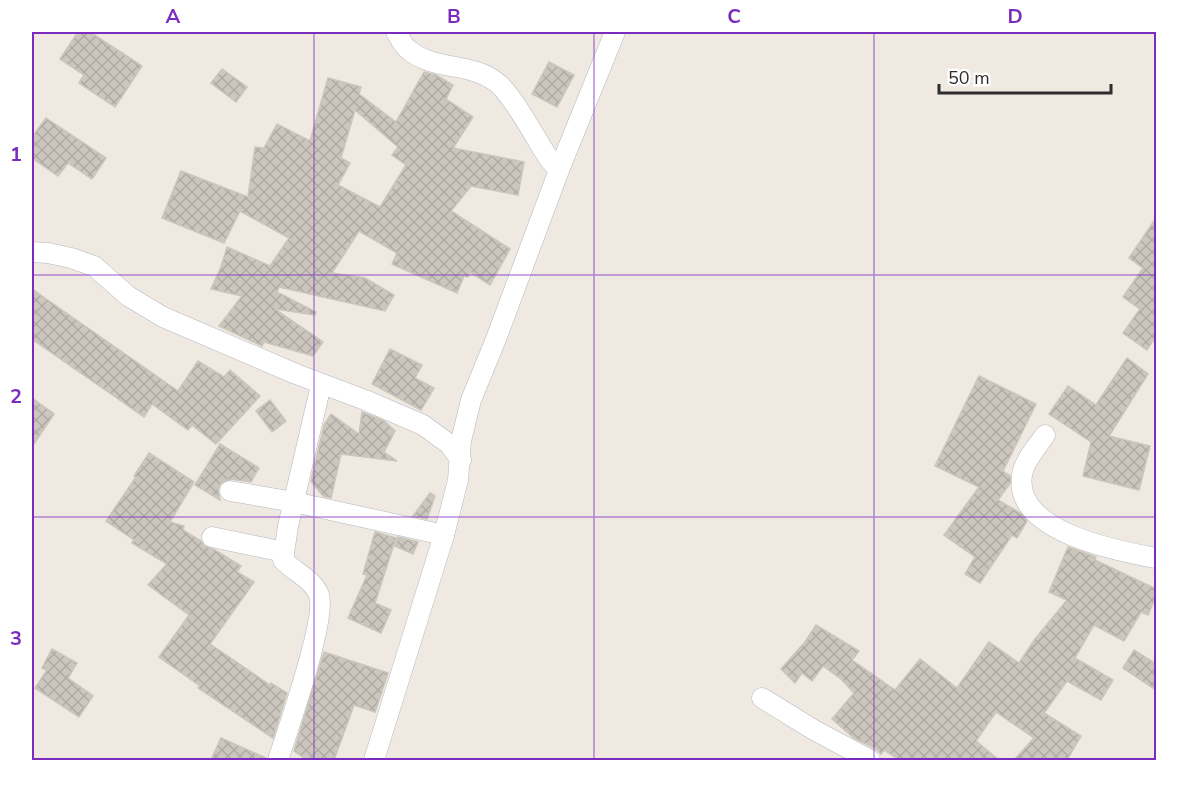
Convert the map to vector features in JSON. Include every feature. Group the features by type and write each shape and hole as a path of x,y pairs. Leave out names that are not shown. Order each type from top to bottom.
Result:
{"street":[{"path":"396,32 414,54 440,64 472,69 498,83 549,159 559,170"},
{"path":"374,760 444,535 458,480 461,441 471,399 615,32"},
{"path":"32,252 71,258 94,266 128,296 163,317 321,385 365,400 423,425 449,444 461,460"},
{"path":"278,760 312,647 320,608 318,593 308,580 290,568 283,560 321,385"},
{"path":"1045,435 1022,475 1023,492 1027,502 1039,515 1059,530 1117,551 1156,558"},
{"path":"231,491 294,502 444,535"},
{"path":"212,537 284,552"},
{"path":"762,698 822,735 870,760"}],"building":[{"path":"78,32 90,32 142,66 115,107 79,83 84,75 60,59"},
{"path":"549,62 574,75 557,107 532,94"},
{"path":"222,69 247,87 236,102 211,83"},
{"path":"424,72 436,75 453,85 446,99 473,117 453,148 524,162 518,195 471,186 451,211 510,249 490,285 470,272 468,277 464,276 457,293 392,264 397,253 359,231 332,273 365,278 394,295 385,311 279,287 277,292 316,312 315,315 275,309 323,342 313,356 264,342 262,346 219,326 242,296 211,289 227,247 270,266 289,238 240,211 224,243 162,218 181,171 248,197 255,147 264,148 277,124 310,141 328,78 361,87 359,94 396,122","holes":["355,110 398,147 392,155 406,165 380,207 338,185 350,163 341,158"]},
{"path":"46,118 106,158 92,179 68,163 58,176 32,158 32,137"},
{"path":"1156,218 1156,336 1147,350 1123,333 1140,309 1123,297 1143,268 1129,258"},
{"path":"32,289 178,391 198,361 224,377 230,370 260,396 216,444 192,425 188,430 152,404 144,417 32,339"},
{"path":"390,349 422,365 415,378 434,388 421,410 372,384"},
{"path":"1127,358 1148,374 1109,436 1150,446 1139,490 1083,476 1091,442 1049,414 1068,386 1096,405"},
{"path":"979,376 1036,404 1003,471 1010,476 1011,482 998,500 1022,514 1027,521 1017,538 1012,535 980,583 965,574 975,557 944,535 979,487 935,466"},
{"path":"32,398 54,414 32,447"},
{"path":"270,400 286,421 272,432 256,411"},
{"path":"362,412 384,421 395,431 384,452 397,461 341,454 331,498 323,496 311,481 324,425 331,414 359,434"},
{"path":"220,444 259,468 251,482 231,479 221,483 218,490 220,500 195,485"},
{"path":"149,453 194,482 170,522 184,526 183,530 201,541 204,546 241,566 237,572 254,582 210,644 270,685 271,683 287,693 273,738 198,688 200,686 159,657 189,615 148,585 167,564 132,543 134,540 106,521 136,477 134,476"},
{"path":"430,493 435,496 427,519 413,516"},
{"path":"375,532 396,538 375,603 391,610 381,633 348,618 367,575 363,574"},
{"path":"398,537 418,542 413,554 395,546"},
{"path":"1068,547 1096,557 1095,560 1156,589 1156,596 1148,615 1141,612 1124,641 1094,625 1075,658 1113,680 1101,700 1067,681 1044,713 1081,736 1067,760 1014,760 1034,738 996,712 976,741 999,760 900,760 884,750 881,754 854,738 832,719 854,693 841,679 823,666 812,681 802,673 795,683 781,669 805,642 816,625 859,651 852,660 895,690 920,659 957,688 989,642 1019,663 1035,639 1067,600 1049,592"},
{"path":"52,649 77,663 68,678 93,696 79,717 35,688 47,670 42,668"},
{"path":"1134,650 1156,664 1156,690 1123,668"},
{"path":"324,652 388,673 375,712 354,705 334,760 307,760 294,751"},
{"path":"221,738 266,758 266,760 211,760"}]}
